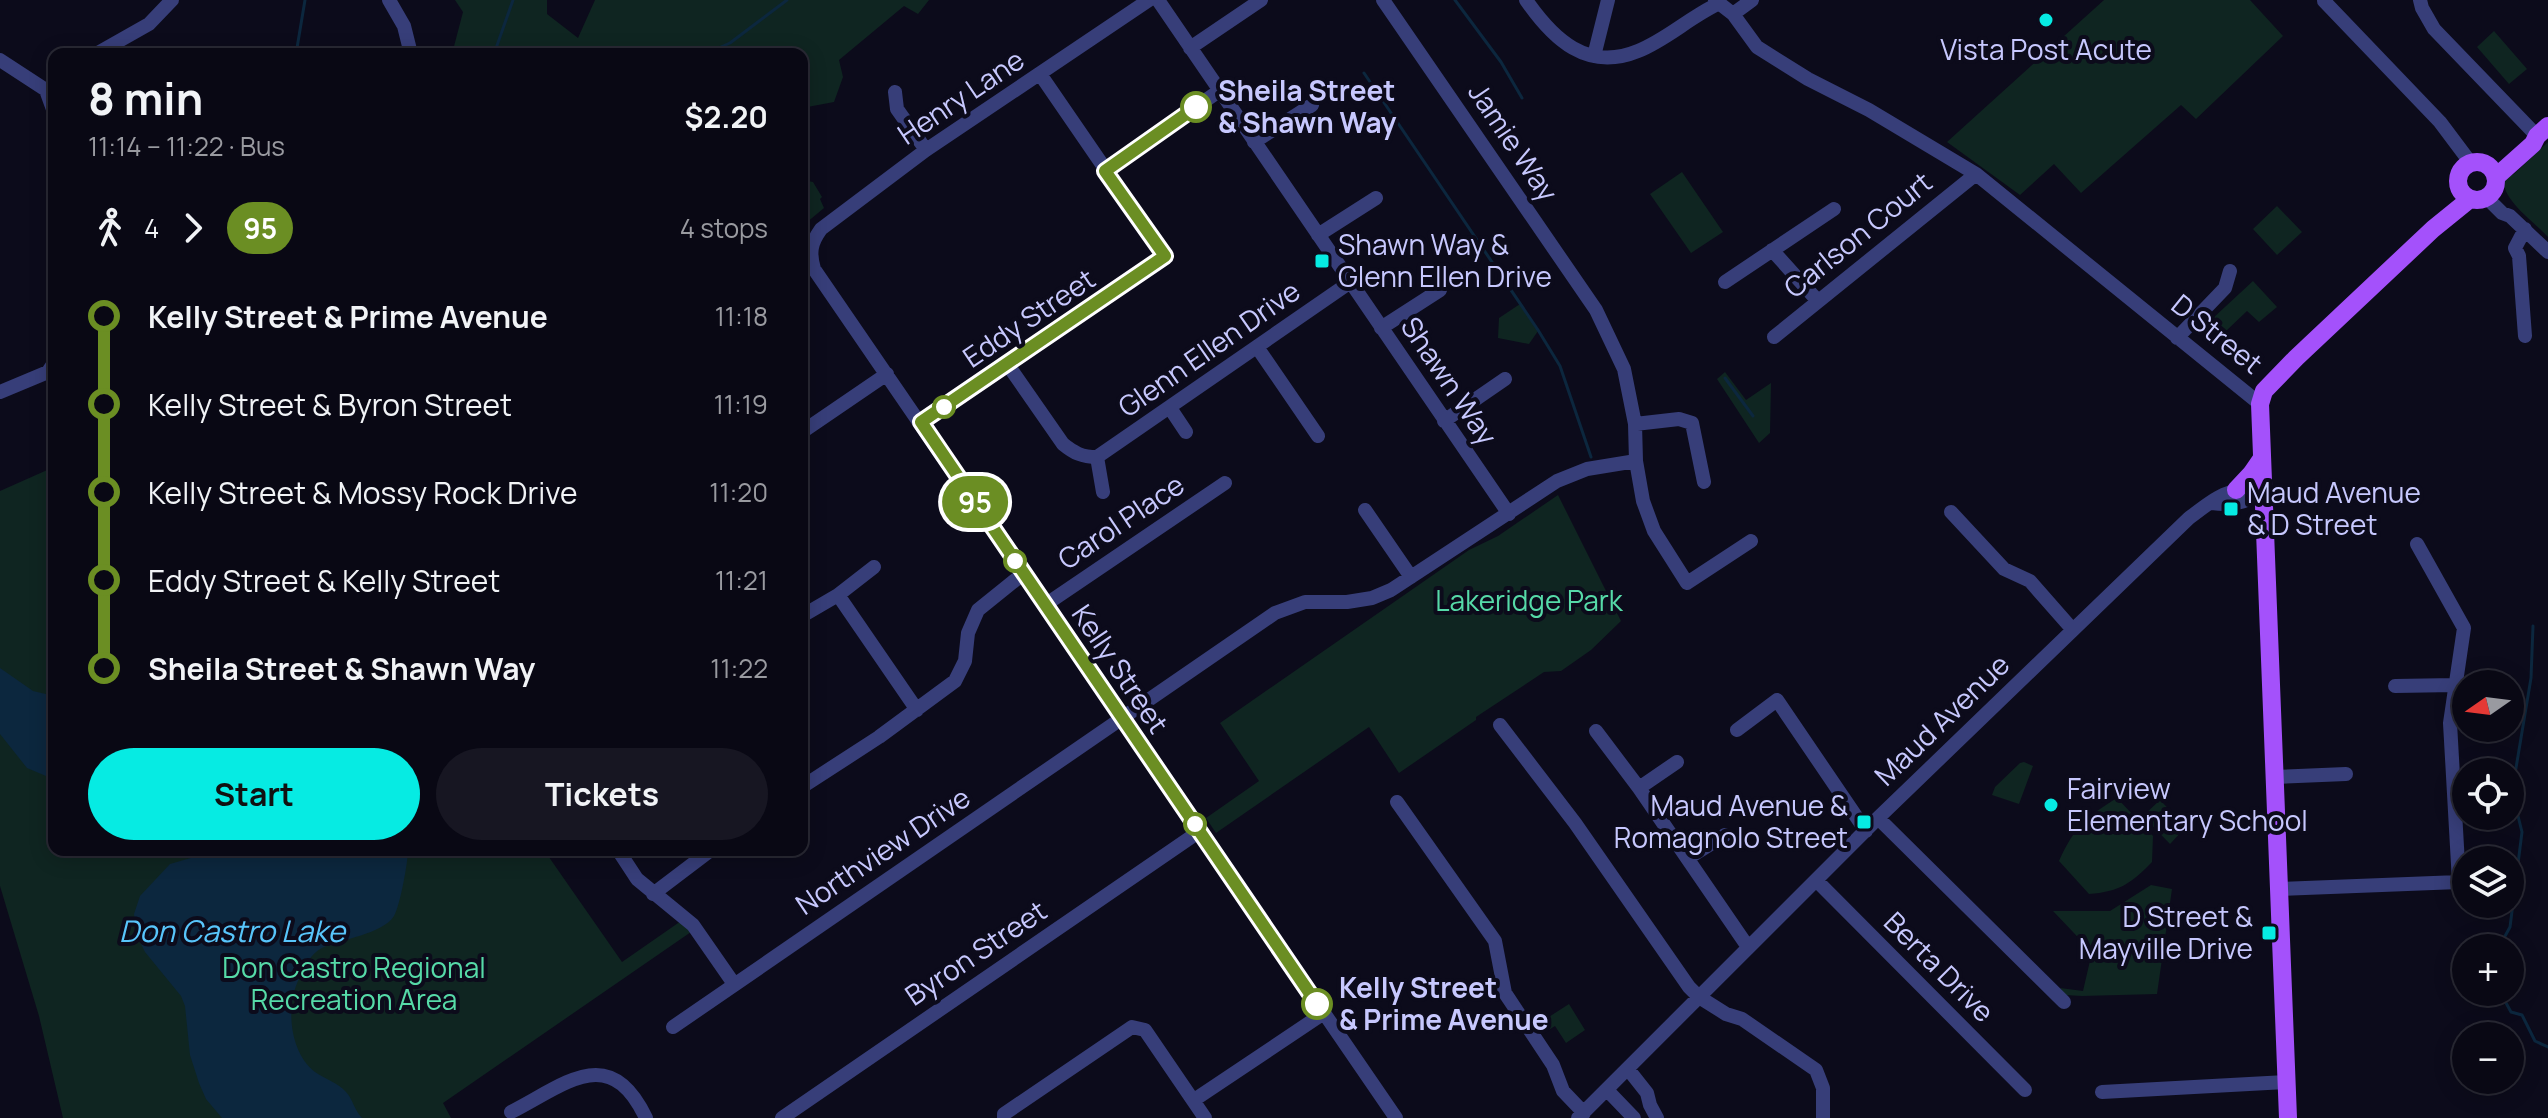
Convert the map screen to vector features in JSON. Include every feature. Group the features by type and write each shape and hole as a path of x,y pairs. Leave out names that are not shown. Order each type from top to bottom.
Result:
{"main road":[{"path":"2260,404 2264,391 2433,229 2438,218 2483,187 2533,144 2542,131"},
{"path":"2480,161 2483,187 2458,180 2466,165 2480,161"},
{"name":"D Street","path":"2260,404 2288,1118"},
{"path":"2236,490 2262,458"}],"street":[{"path":"107,48 149,24 172,0"},
{"path":"389,0 404,26 410,48"},
{"name":"Henry Lane","path":"811,247 821,229 926,150 1149,0"},
{"name":"Shawn Way","path":"1158,0 1509,514"},
{"path":"1190,48 1261,0"},
{"name":"Jamie Way","path":"1383,0 1596,310 1624,369 1635,424 1636,461 1643,501 1654,531 1687,583 1751,541"},
{"path":"1526,0 1554,36 1572,49 1594,56 1623,56 1639,51 1716,2"},
{"path":"1594,56 1608,0"},
{"path":"1733,14 1752,0"},
{"path":"2420,0 2434,29 2542,131"},
{"path":"2324,1 2440,122 2466,165"},
{"name":"D Street","path":"1716,2 1733,14 1757,47 1976,174 2260,404"},
{"path":"0,60 48,86"},
{"path":"1040,74 1105,171 1219,91"},
{"path":"895,92 897,109 926,150"},
{"path":"1254,142 1312,105"},
{"name":"Eddy Street","path":"921,422 1165,256 1105,171"},
{"name":"Carlson Court","path":"1774,337 1976,174"},
{"path":"2483,187 2502,213 2510,216 2548,252"},
{"path":"1318,235 1376,198"},
{"path":"1725,282 1834,209"},
{"path":"2525,229 2515,248 2519,256 2525,336"},
{"name":"Kelly Street","path":"811,247 814,269 1396,1118"},
{"path":"1772,250 1817,300"},
{"path":"2177,338 2225,288 2230,271"},
{"name":"Glenn Ellen Drive","path":"1097,457 1349,283"},
{"path":"1381,328 1440,290"},
{"path":"1257,347 1318,436"},
{"path":"1008,365 1063,444 1074,453 1097,457 1103,492"},
{"path":"0,392 48,372"},
{"path":"808,428 887,374"},
{"path":"1444,421 1505,379"},
{"path":"1170,408 1186,432"},
{"path":"1635,424 1679,419 1692,423 1704,482"},
{"name":"Northview Drive","path":"673,1027 1275,613 1305,602 1347,602 1372,598 1411,577 1557,481 1587,469 1636,461"},
{"name":"Carol Place","path":"1045,605 1225,483"},
{"path":"2212,503 2224,505 2251,500 2263,489"},
{"name":"Maud Avenue","path":"1581,1116 1878,818 2188,519 2220,494 2263,489"},
{"path":"1365,510 1411,577"},
{"path":"1951,512 2004,569 2030,581 2073,630"},
{"path":"2417,544 2464,628 2457,670"},
{"path":"808,612 838,595 874,567"},
{"path":"808,783 955,681 965,661 968,633 978,610 1024,573"},
{"path":"838,595 917,710"},
{"path":"2395,686 2452,685"},
{"path":"1737,730 1777,700 1866,831"},
{"path":"2278,889 2459,882 2450,723 2452,708"},
{"path":"1500,725 1575,823 1687,985 1699,997 1726,1014 1742,1019 1816,1070 1823,1088 1823,1118"},
{"path":"1596,731 1748,947"},
{"path":"1639,788 1677,762"},
{"path":"2274,777 2346,774"},
{"path":"1397,802 1495,941 1505,993 1553,1065 1563,1091 1581,1116"},
{"path":"1878,818 2064,1002"},
{"name":"Byron Street","path":"782,1118 1200,831"},
{"path":"1688,858 1725,835"},
{"path":"622,856 637,879 693,925 734,984"},
{"path":"653,894 703,856"},
{"name":"Berta Drive","path":"1816,880 2025,1090"},
{"path":"1194,1100 1324,1013"},
{"path":"1004,1116 1132,1027 1145,1030 1205,1118"},
{"path":"1628,1069 1647,1093 1657,1118"},
{"path":"511,1112 587,1073 607,1074 625,1086 646,1118"},
{"path":"2102,1092 2286,1082"},
{"path":"1607,1090 1634,1118"}],"green space":[{"path":"455,0 547,0 547,14 578,38 595,0 929,0 918,14 904,6 839,60 843,77 834,102 808,107 808,48 454,48 463,12"},
{"path":"2104,0 2250,0 2283,36 2196,119 2181,105 2081,193 2054,164 2020,195 1947,142"},
{"path":"2494,31 2527,69 2509,84 2477,47"},
{"path":"2548,142 2548,237 2507,194 2504,178 2514,174"},
{"path":"1682,172 1723,232 1691,253 1650,194"},
{"path":"808,181 813,182 822,197 824,208 808,221"},
{"path":"2277,206 2302,232 2277,255 2253,229"},
{"path":"2253,281 2277,307 2259,322 2247,311 2226,331 2212,319"},
{"path":"1520,304 1538,331 1529,344 1498,338 1499,318"},
{"path":"1725,372 1746,400 1771,383 1770,433 1759,443 1717,379"},
{"name":"Don Castro Regional Recreation Area","path":"48,470 48,856 548,856 622,962 681,921 691,932 443,1103 451,1118 63,1118 39,1016 0,886 0,491"},
{"name":"Lakeridge Park","path":"1558,495 1621,621 1591,650 1561,671 1544,672 1399,773 1369,727 1216,833 1206,818 1259,781 1220,723 1469,550 1498,536"},
{"path":"2024,762 2033,766 2019,804 1992,795 1995,787"},
{"path":"2117,798 2153,836 2152,862 2124,885 2089,894 2059,861 2082,824"},
{"path":"2160,800 2186,827 2170,844 2143,816"},
{"path":"2151,885 2172,889 2157,994 2065,995 2060,988 2083,991 2092,952 2053,911 2110,911"},
{"path":"1569,1004 1585,1030 1566,1043 1555,1026 1547,1031 1541,1022"}],"water":[{"path":"0,668 33,691 48,695 48,776 27,768 0,734"},
{"name":"Don Castro Lake","path":"198,856 408,856 394,916 381,927 314,953 300,977 292,1000 292,1027 300,1053 315,1072 346,1092 362,1118 222,1118 206,1099 190,1055 185,1006 181,996 145,952 137,936 134,914 140,896 170,864"}],"waterway":[{"path":"297,48 305,0"},
{"path":"496,48 513,0"},
{"path":"719,48 730,43 787,0"},
{"path":"1455,0 1501,62 1522,98"},
{"path":"1364,73 1560,366 1591,457"},
{"path":"1725,378 1753,416"},
{"path":"2506,934 2510,927 2522,832 2512,792 2531,678 2533,626"},
{"path":"2508,1006 2511,1012 2522,1015 2535,1041 2548,1047"}],"bus line":[{"name":"95","path":"1196,107 1105,171 1165,256 921,422 1317,1004"}],"place":[{"name":"Vista Post Acute","path":"2046,20"},
{"name":"Sheila Street & Shawn Way","path":"1196,107"},
{"name":"Shawn Way & Glenn Ellen Drive","path":"1322,261"},
{"name":"Maud Avenue & D Street","path":"2231,509"},
{"name":"Fairview Elementary School","path":"2051,805"},
{"name":"Maud Avenue & Romagnolo Street","path":"1864,822"},
{"name":"D Street & Mayville Drive","path":"2269,933"},
{"name":"Kelly Street & Prime Avenue","path":"1317,1004"}]}
